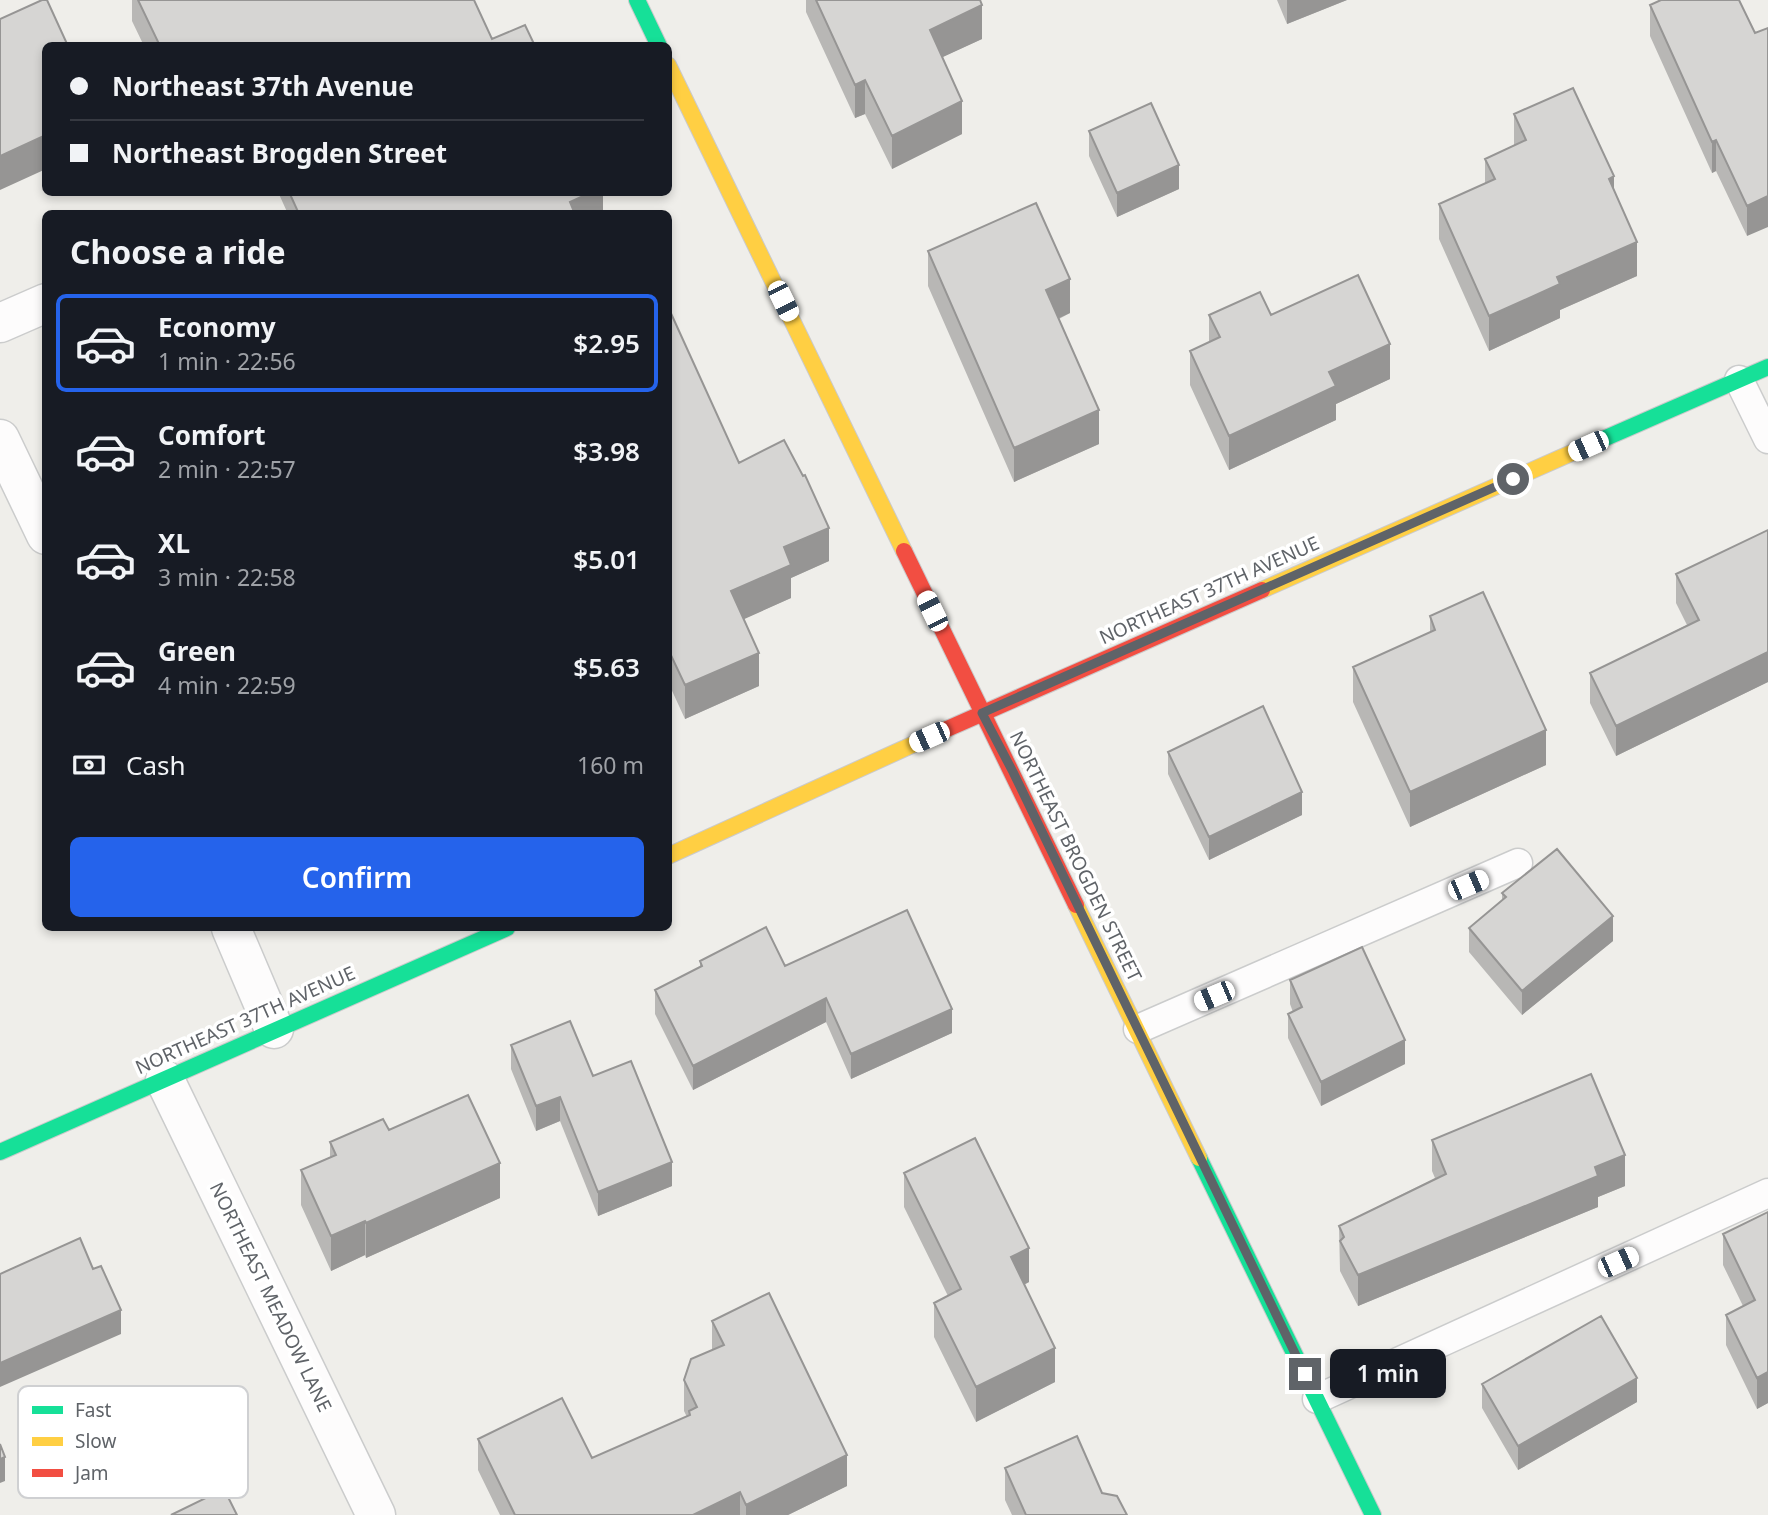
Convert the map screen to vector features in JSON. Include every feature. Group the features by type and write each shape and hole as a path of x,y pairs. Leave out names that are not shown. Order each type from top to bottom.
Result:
{"street":[{"path":"637,0 657,42"},
{"name":"NORTHEAST BROGDEN STREET","path":"672,73 1373,1515"},
{"path":"0,323 42,305"},
{"name":"NORTHEAST 37TH AVENUE","path":"672,854 982,713 1768,367"},
{"path":"0,439 42,527"},
{"path":"233,931 274,1029"},
{"name":"NORTHEAST 37TH AVENUE","path":"0,1152 500,931"},
{"name":"NORTHEAST MEADOW LANE","path":"165,1080 376,1515"}],"lane":[{"path":"1739,380 1768,439"},
{"path":"1138,1029 1518,863"},
{"path":"1317,1399 1768,1193"}],"building":[{"path":"47,0 66,42 42,42 42,137 0,156 0,19"},
{"path":"138,0 474,0 492,39 525,25 533,42 158,42"},
{"path":"816,0 980,0 982,5 930,30 962,101 892,136 865,80 855,85"},
{"path":"1661,0 1739,0 1755,33 1768,28 1768,196 1747,206 1716,140 1712,142 1650,5"},
{"path":"1573,88 1614,176 1609,179 1637,242 1557,277 1560,284 1489,316 1439,204 1495,179 1485,159 1526,140 1514,114"},
{"path":"1151,103 1179,165 1117,193 1089,131"},
{"path":"291,196 583,196 570,202 573,210 297,210"},
{"path":"1036,203 1070,279 1046,290 1099,410 1014,448 928,251"},
{"path":"1358,275 1390,344 1329,372 1336,386 1229,436 1190,351 1220,337 1209,315 1260,292 1271,315"},
{"path":"672,316 739,463 784,440 803,476 805,475 829,528 784,547 791,565 731,591 759,653 685,685 672,657"},
{"path":"1768,530 1768,652 1616,726 1590,673 1699,620 1676,574"},
{"path":"1483,592 1546,730 1410,792 1353,667 1435,630 1430,616"},
{"path":"1263,706 1302,792 1209,837 1168,752"},
{"path":"1557,849 1613,916 1522,991 1469,928 1506,897 1502,893"},
{"path":"907,910 952,1009 851,1054 826,998 693,1066 655,990 702,966 700,961 766,927 785,966"},
{"path":"1362,947 1405,1040 1321,1082 1288,1014 1302,1007 1290,980"},
{"path":"570,1021 593,1076 631,1061 672,1162 598,1192 560,1097 536,1106 511,1045"},
{"path":"1591,1074 1625,1155 1595,1167 1598,1176 1358,1275 1340,1241 1344,1237 1339,1226 1446,1174 1432,1140"},
{"path":"468,1095 500,1163 331,1236 301,1170 336,1155 330,1142 383,1119 389,1130"},
{"path":"975,1138 1029,1248 1011,1257 1055,1348 976,1387 934,1303 961,1289 904,1173"},
{"path":"1768,1212 1768,1372 1757,1378 1726,1315 1755,1300 1723,1234"},
{"path":"80,1238 93,1269 101,1266 121,1310 0,1363 0,1274"},
{"path":"769,1293 847,1455 746,1505 740,1492 693,1515 515,1515 478,1439 562,1398 592,1458 690,1415 689,1411 697,1407 684,1380 691,1359 724,1345 712,1321"},
{"path":"1601,1316 1637,1378 1518,1446 1482,1384"},
{"path":"1077,1436 1102,1493 1117,1496 1127,1515 1026,1515 1005,1468"},
{"path":"0,1444 5,1457 0,1459"},
{"path":"206,1498 228,1498 237,1515 171,1515"}],"traffic: fast":[{"path":"637,0 657,42"},
{"path":"1585,447 1768,367"},
{"path":"0,1152 500,931"},
{"path":"1199,1158 1373,1515"}],"traffic: slow":[{"path":"672,73 904,551"},
{"path":"1262,590 1585,447"},
{"path":"672,854 947,729"},
{"path":"1076,905 1199,1158"}],"traffic: jam":[{"path":"904,551 1076,905"},
{"path":"947,729 1262,590"}],"route":[{"path":"1305,1374 982,713 1513,479"}]}
